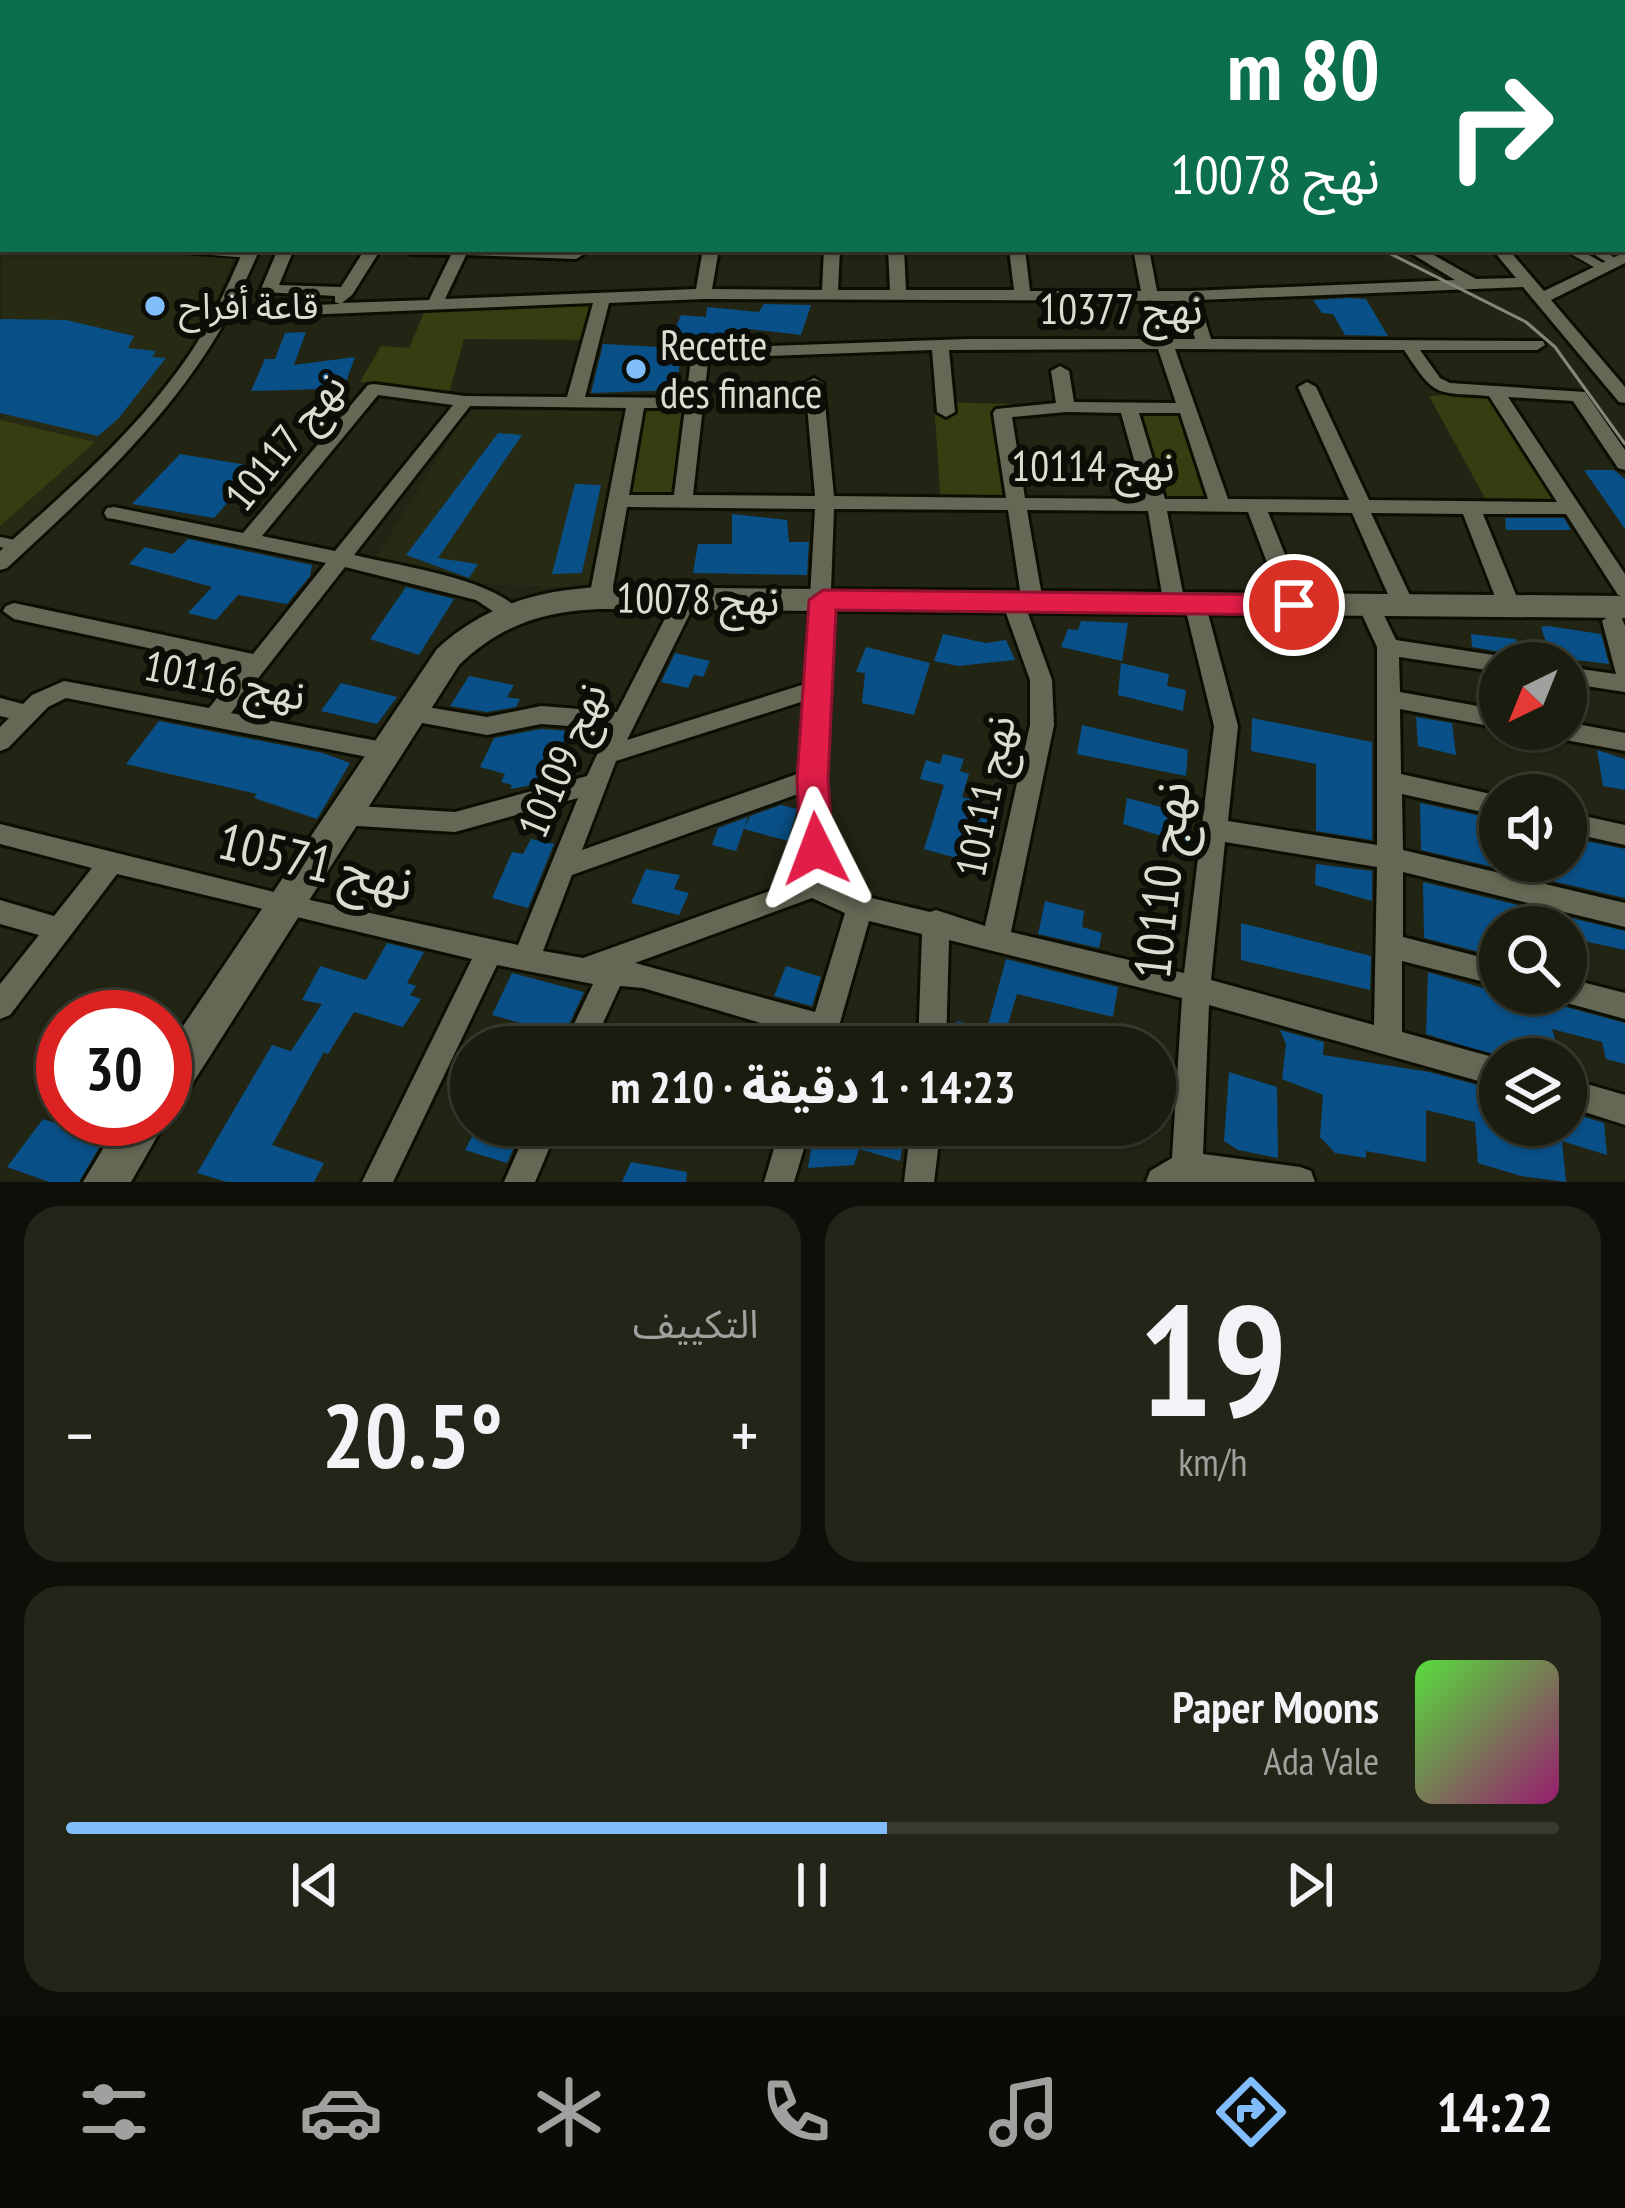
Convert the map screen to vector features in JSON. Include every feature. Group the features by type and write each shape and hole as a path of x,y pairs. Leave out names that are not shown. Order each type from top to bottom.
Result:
{"street":[{"path":"0,563 9,544 166,403 226,313 251,252"},
{"path":"285,252 269,289 346,292"},
{"path":"337,308 371,252"},
{"path":"436,302 460,252"},
{"path":"566,297 577,252"},
{"path":"703,294 710,252"},
{"path":"830,293 832,252"},
{"path":"896,252 898,295"},
{"path":"1017,252 1023,297"},
{"path":"1142,252 1150,296"},
{"path":"1417,252 1470,282"},
{"path":"1502,252 1624,395"},
{"path":"1540,299 1618,267"},
{"path":"226,313 603,296 1190,296 1525,282"},
{"path":"574,403 603,296"},
{"path":"1190,296 1205,346"},
{"path":"1408,344 1438,385 1576,395 1625,464"},
{"name":"نهج 10377","path":"691,404 704,355 940,347 1537,345"},
{"path":"1165,346 1219,502"},
{"path":"940,347 946,412"},
{"path":"1060,371 1066,407 1187,408"},
{"path":"814,383 825,500 812,779 822,890"},
{"path":"1307,387 1405,608"},
{"name":"نهج 10117","path":"511,613 483,594 248,540 374,389 464,401 691,404"},
{"path":"1495,392 1625,590"},
{"path":"214,718 464,401"},
{"path":"600,598 636,403"},
{"path":"683,500 691,404"},
{"name":"نهج 10111","path":"996,938 1042,725 1041,680 1022,602 1019,503 1002,413 1066,407"},
{"name":"نهج 10110","path":"1129,408 1185,606 1226,726 1174,1175"},
{"name":"نهج 10114","path":"616,501 1569,508"},
{"path":"1255,504 1294,605"},
{"path":"1470,506 1510,607"},
{"path":"114,513 248,540"},
{"name":"نهج 10078","path":"192,1047 409,712 463,640 511,613 564,598 600,598 1510,607 1619,614"},
{"name":"نهج 10109","path":"527,957 594,784 685,601"},
{"path":"1370,608 1388,647 1388,1040"},
{"path":"14,611 258,663"},
{"path":"1619,614 1625,671"},
{"path":"1388,647 1479,661"},
{"path":"1587,678 1625,684"},
{"path":"607,755 816,689"},
{"name":"نهج 10116","path":"27,714 51,693 76,691 383,751"},
{"path":"1388,698 1479,715"},
{"path":"0,707 27,714 0,742"},
{"path":"409,712 487,726 557,714 622,721"},
{"path":"1587,735 1625,742"},
{"path":"562,868 812,779"},
{"path":"1389,781 1479,801"},
{"path":"341,814 455,823 594,784"},
{"path":"1587,827 1625,835"},
{"path":"1217,830 1390,858 1625,915"},
{"name":"نهج 10571","path":"0,834 283,905 575,970 643,976 787,1026"},
{"path":"0,1006 111,863"},
{"path":"575,970 822,890 860,907 1196,989 1479,1067"},
{"path":"825,1026 860,907"},
{"path":"0,912 58,929"},
{"path":"933,1026 936,922"},
{"path":"1390,946 1479,969"},
{"path":"377,1182 490,950"},
{"path":"588,1026 614,973"},
{"path":"1587,996 1625,1006"},
{"path":"1587,1098 1625,1110"},
{"path":"105,1182 128,1146"},
{"path":"528,1180 538,1146"},
{"path":"779,1182 790,1146"},
{"path":"919,1182 923,1146"},
{"path":"1174,1175 1281,1181"}],"lane":[{"path":"1578,252 1618,267"}],"shaded area":[{"path":"2,252 237,252 211,314 180,370 149,411 0,549"},
{"path":"467,410 625,411 591,588 484,584 374,562"}],"green space":[{"path":"610,299 598,340 464,339 449,393 360,382 381,346 409,348 427,305"},
{"path":"1487,392 1553,499 1485,498 1429,396"},
{"path":"643,396 702,396 691,503 626,503"},
{"path":"1117,401 1195,402 1230,508 1144,507"},
{"path":"934,402 1013,404 1028,507 941,506"},
{"path":"0,420 95,442 0,526"}],"building":[{"path":"1366,299 1388,336 1345,335 1333,314 1322,313 1313,300"},
{"path":"764,304 811,305 801,335 749,329 745,342 718,343 718,338 674,332 681,315 706,317 707,307 759,312"},
{"path":"0,319 66,320 134,336 128,348 156,351 152,357 166,358 118,419 98,436 0,413"},
{"path":"306,332 294,365 355,357 341,396 321,397 324,389 251,391 265,359 275,359 285,333"},
{"name":"Recette des finance","path":"603,344 681,348 677,390 591,393"},
{"path":"498,433 522,435 438,558 478,564 469,578 406,555"},
{"path":"180,454 259,467 214,518 132,504"},
{"path":"1584,470 1614,470 1625,479 1625,529"},
{"path":"575,484 601,485 582,573 552,574"},
{"path":"732,514 787,520 789,542 809,542 807,575 693,573 698,544 732,544"},
{"path":"1505,518 1564,518 1571,530 1506,530"},
{"path":"188,539 312,565 310,576 287,604 238,595 216,620 188,613 212,587 129,564 145,547 173,554"},
{"path":"406,587 454,599 419,655 370,639"},
{"path":"1081,621 1128,623 1122,661 1061,647 1068,629 1078,630"},
{"path":"1541,627 1601,634 1609,664 1587,661 1587,642 1546,642"},
{"path":"943,634 986,643 1006,640 1015,660 958,666 934,661"},
{"path":"1471,634 1517,642 1479,642 1479,648 1472,647"},
{"path":"866,647 930,663 914,715 862,703 865,673 856,672"},
{"path":"675,653 710,661 703,677 694,675 688,688 661,682"},
{"path":"1121,663 1169,674 1167,686 1186,690 1183,711 1118,695"},
{"path":"469,676 514,685 507,697 520,699 516,707 487,712 450,706"},
{"path":"341,683 397,697 377,724 321,711"},
{"path":"1416,717 1452,723 1456,755 1418,746"},
{"path":"1252,718 1372,742 1372,840 1316,831 1316,764 1251,751"},
{"path":"159,721 323,753 350,763 317,819 254,798 257,794 126,764"},
{"path":"1082,725 1188,750 1186,776 1077,754"},
{"path":"541,729 569,731 543,783 510,789 512,785 501,782 505,774 480,767 494,738"},
{"path":"1597,750 1625,759 1625,790 1603,786"},
{"path":"943,754 964,759 960,771 969,774 962,797 997,806 991,834 980,831 970,862 924,849 944,785 920,779 926,760 940,764"},
{"path":"1127,798 1192,815 1187,844 1123,824"},
{"path":"1420,803 1479,816 1479,864 1421,850"},
{"path":"781,805 797,809 788,841 744,829 750,816"},
{"path":"748,817 736,851 712,845 718,828"},
{"path":"531,839 554,844 528,908 492,898 512,852 523,854"},
{"path":"1587,841 1625,849 1625,898 1557,882 1587,882"},
{"path":"1316,864 1372,871 1372,901 1315,885"},
{"path":"646,869 680,875 674,889 689,893 679,915 631,903"},
{"path":"1423,882 1522,906 1479,906 1479,952 1424,938"},
{"path":"1045,901 1084,911 1082,927 1102,933 1099,948 1038,934"},
{"path":"1587,922 1625,931 1625,950 1587,942"},
{"path":"1241,923 1371,956 1370,990 1241,960"},
{"path":"387,943 424,952 407,983 416,986 410,995 421,999 403,1027 354,1012 328,1054 324,1052 272,1145 324,1163 314,1182 227,1182 197,1173 272,1045 291,1051 322,1004 302,1000 320,966 366,980"},
{"path":"1006,959 1118,987 1113,1017 1017,994 1007,1026 988,1026"},
{"path":"786,966 821,977 812,1006 774,996"},
{"path":"1428,972 1479,987 1479,1014 1587,1013 1625,1023 1625,1064 1606,1059 1602,1042 1552,1029 1555,1038 1479,1038 1479,1051 1426,1034"},
{"path":"512,973 584,992 568,1026 532,1026 492,1015"},
{"path":"1280,1030 1324,1042 1323,1055 1479,1085 1479,1146 1562,1146 1566,1182 1521,1176 1478,1163 1475,1122 1426,1110 1426,1162 1366,1151 1366,1158 1335,1153 1320,1137 1323,1095 1282,1079 1286,1044"},
{"path":"1229,1072 1277,1087 1278,1158 1238,1150 1224,1141"},
{"path":"1587,1118 1604,1123 1607,1155 1578,1146 1587,1146"},
{"path":"36,1128 36,1146 100,1146 79,1182 49,1182 7,1167"},
{"path":"467,1146 515,1146 507,1163 465,1150"},
{"path":"812,1146 902,1146 900,1161 859,1149 854,1165 808,1168"},
{"path":"631,1162 687,1172 686,1182 622,1182"}],"tram line":[{"path":"1387,252 1526,322 1555,347 1625,444"}],"place":[{"name":"قاعة أفراح","path":"155,306"},
{"name":"Recette des finance","path":"636,369"}],"route":[{"path":"816,849 812,779 823,600 1294,605"}]}
